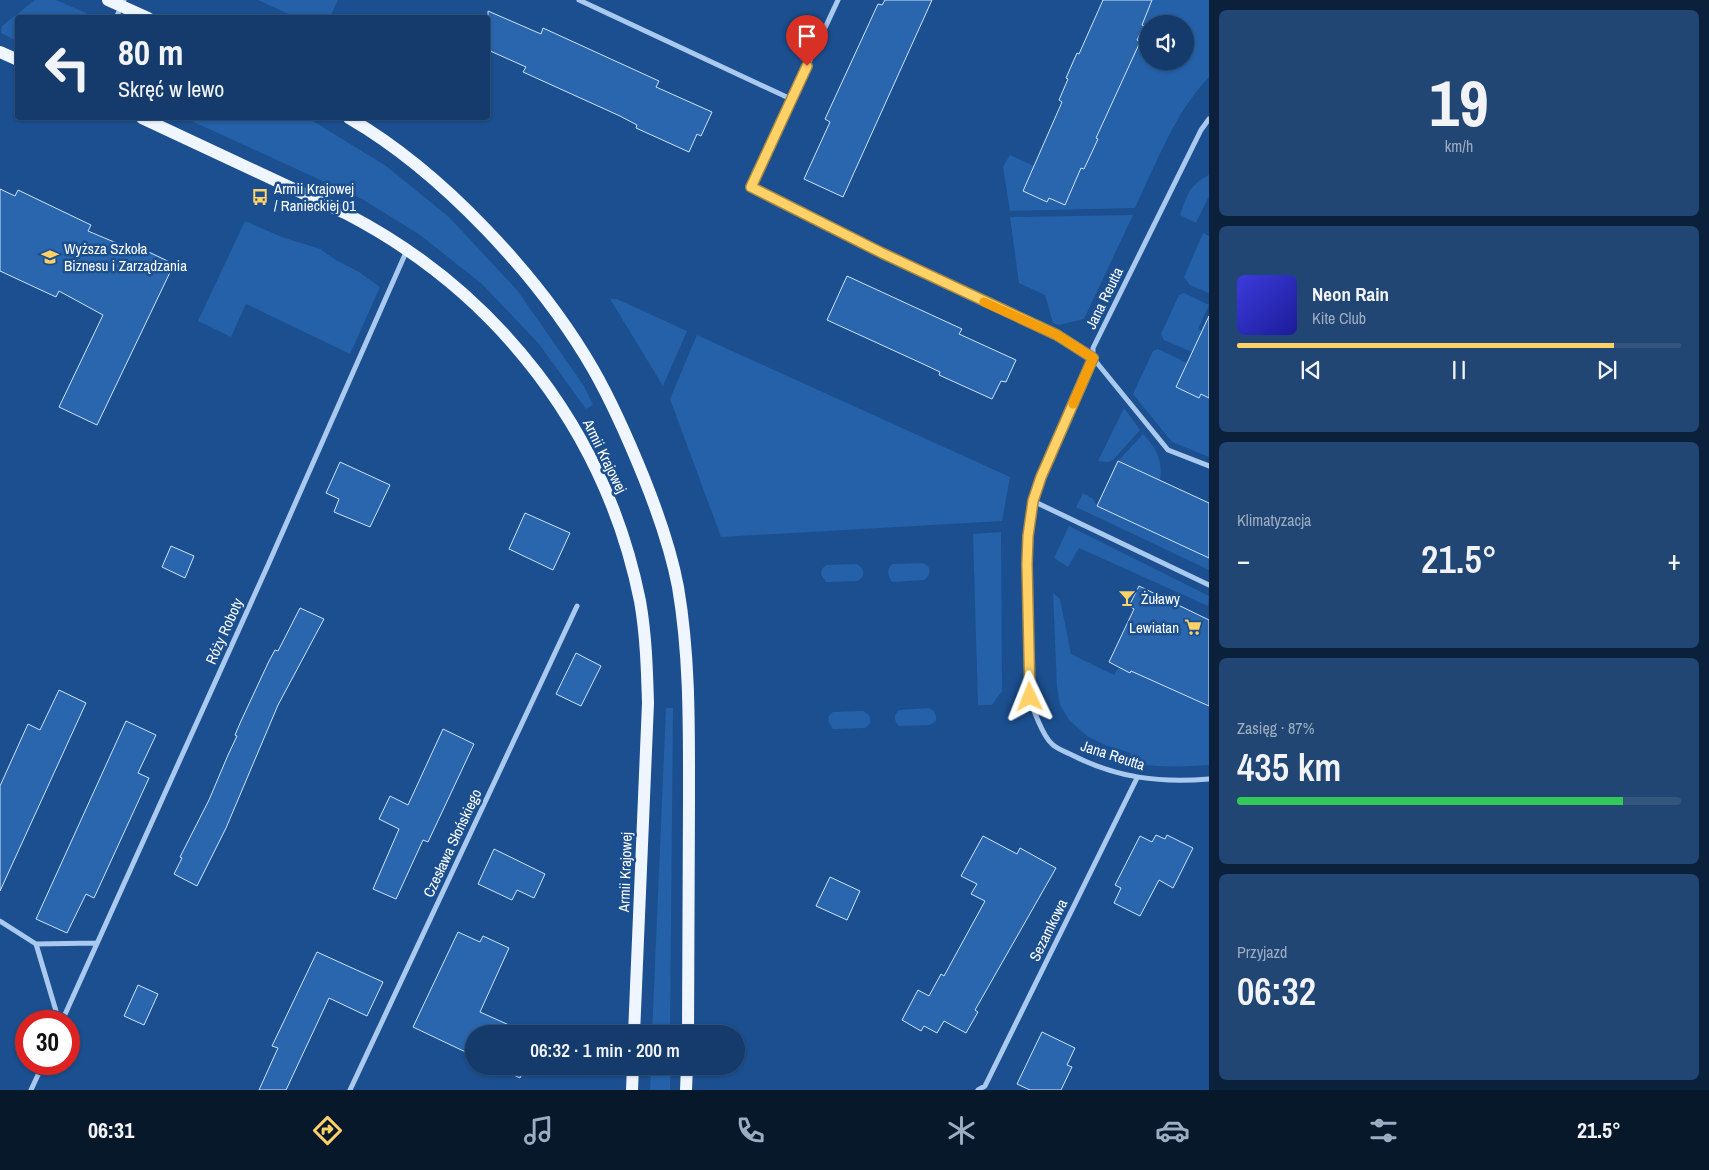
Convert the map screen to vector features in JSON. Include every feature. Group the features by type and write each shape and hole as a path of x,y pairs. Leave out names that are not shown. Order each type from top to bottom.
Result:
{"main road":[{"path":"108,0 121,8 140,15"},
{"path":"0,52 15,59"},
{"name":"Armii Krajowej","path":"146,120 345,213 407,249 464,294 516,347 552,393 582,441 609,501 626,551 640,602 647,653 648,695 634,1025"},
{"name":"Armii Krajowej","path":"352,120 414,162 465,209 515,262 557,315 593,369 624,428 649,490 664,532 677,584 686,646 689,708 688,1025"},
{"path":"632,1090 633,1075"},
{"path":"686,1090 687,1075"}],"street":[{"path":"579,0 791,99"},
{"path":"838,0 751,187 882,253 1057,335 1093,358 1168,450 1209,466"},
{"name":"Jana Reutta","path":"1209,119 1200,130 1093,348 1093,358 1041,477 1033,501 1028,536 1030,697 1039,724 1052,744 1087,762 1137,778 1176,782 1209,779"},
{"name":"Róży Roboty","path":"65,1010 97,943 407,249"},
{"path":"1033,501 1209,585"},
{"name":"Czesława Słońskiego","path":"350,1090 577,606"},
{"name":"Sezamkowa","path":"978,1090 985,1086 1137,778"},
{"path":"0,921 36,944 97,943"},
{"path":"36,944 57,1010"},
{"path":"31,1090 38,1075"}],"shaded area":[{"path":"35,0 56,0 88,15 16,15"},
{"path":"258,0 338,0 331,15 291,15"},
{"path":"1152,0 1209,0 1209,77 1197,91 1176,123 1135,208 1010,211 1003,167 1010,155 1034,166 1049,198 1065,204 1081,168 1084,169 1098,139 1096,138 1139,44 1139,70 1194,70 1194,15 1146,15"},
{"path":"15,16 15,40 1,33 2,26"},
{"path":"189,120 311,120 386,166 449,217 517,290 584,386 593,405 586,409 539,344 482,284 420,235 362,199"},
{"path":"1209,175 1209,196 1196,223 1180,215 1190,191 1197,183"},
{"path":"1133,215 1084,319 1059,325 1053,323 1045,295 1019,283 1010,217"},
{"path":"245,221 282,237 320,249 380,287 350,354 246,304 231,337 198,321"},
{"path":"1203,233 1209,236 1209,293 1190,285 1184,277"},
{"path":"1184,293 1209,305 1198,329 1202,331 1192,352 1164,340 1161,334 1179,295"},
{"path":"610,299 617,299 687,331 663,386"},
{"path":"697,335 1010,477 1002,521 721,537 670,399"},
{"path":"1158,349 1187,363 1176,387 1199,398 1201,394 1209,398 1209,457 1172,442 1133,394 1153,351"},
{"path":"1124,408 1140,430 1113,460 1108,462 1098,461"},
{"path":"1143,434 1158,455 1161,467 1160,481 1118,461"},
{"path":"1083,493 1093,499 1097,506 1161,513 1152,532 1209,558 1209,570 1076,507"},
{"path":"1069,526 1209,596 1208,606 1079,548 1068,567 1054,558"},
{"path":"1001,532 1002,691 992,705 978,705 973,534"},
{"path":"923,563 928,566 930,572 924,580 892,582 889,577 888,571 892,564"},
{"path":"857,564 863,572 863,576 858,581 826,582 821,574 822,569 826,565"},
{"path":"1053,593 1060,599 1071,654 1114,675 1119,667 1207,705 1209,702 1209,765 1169,766 1129,762 1131,753 1105,745 1087,736 1069,720 1060,705 1057,687"},
{"path":"666,708 673,708 670,1025 652,1025"},
{"path":"929,708 934,711 936,716 936,721 930,725 899,726 895,720 899,710"},
{"path":"863,711 870,719 870,723 865,728 833,729 828,721 829,716 833,712"},
{"path":"651,1075 670,1075 670,1090 650,1090"}],"building":[{"path":"885,0 932,0 843,197 804,179 830,122 825,119 878,4 882,5"},
{"path":"1103,0 1152,0 1146,15 1139,15 1139,36 1137,40 1139,44 1096,138 1098,139 1084,169 1081,168 1065,205 1049,198 1047,202 1023,191 1062,102 1059,100 1068,79 1066,78 1077,53 1079,54"},
{"path":"488,11 541,34 543,28 659,81 656,87 712,112 701,136 697,134 689,152 636,128 637,125 620,116 523,72 526,67 490,51 490,15 488,15"},
{"path":"0,189 15,196 18,190 91,225 88,231 133,250 136,246 174,264 97,425 59,407 103,315 59,291 56,297 0,271"},
{"path":"847,276 962,329 959,334 1016,360 1006,382 1001,381 992,399 939,375 940,372 827,320"},
{"path":"1209,316 1209,398 1201,394 1199,398 1176,387"},
{"path":"1118,461 1209,503 1209,558 1097,506"},
{"path":"340,462 390,485 370,527 334,512 339,499 326,493"},
{"path":"525,513 570,533 553,570 509,549"},
{"path":"171,546 194,556 185,578 162,567"},
{"path":"1139,586 1209,620 1209,706 1131,671 1130,673 1109,662 1134,609 1129,606"},
{"path":"300,608 324,619 278,705 226,828 197,886 174,874 182,858 180,857 209,800 237,736 235,735 241,721 269,661 275,650 278,651"},
{"path":"576,653 601,666 581,706 556,694"},
{"path":"59,690 86,703 0,891 0,786 28,724 40,730"},
{"path":"126,721 156,735 138,773 149,778 94,898 86,894 67,933 36,919"},
{"path":"443,729 474,744 428,842 423,840 396,899 373,889 399,829 379,819 390,796 408,805"},
{"path":"1156,835 1165,839 1167,835 1193,848 1173,888 1159,880 1140,916 1114,903 1121,888 1115,885 1140,836 1152,842"},
{"path":"983,836 1017,854 1020,848 1056,868 975,1010 978,1012 966,1033 944,1021 937,1033 924,1026 921,1031 902,1020 918,990 929,996 941,974 944,976 985,901 971,894 977,884 961,876"},
{"path":"494,849 545,874 534,898 517,890 512,900 478,884"},
{"path":"830,877 860,891 847,920 816,906"},
{"path":"458,932 480,942 483,936 509,948 480,1012 509,1025 465,1025 465,1052 413,1027"},
{"path":"317,952 383,982 367,1016 329,998 286,1090 259,1090 278,1048 272,1046"},
{"path":"138,985 158,994 144,1025 124,1016"},
{"path":"1042,1032 1075,1048 1067,1065 1072,1067 1061,1090 1030,1090 1017,1084"}],"slow traffic":[{"path":"984,302 1057,335 1093,358 1073,404"}],"place":[{"name":"Armii Krajowej / Ranieckiej 01","path":"260,197"},
{"name":"Wyższa Szkoła Biznesu i Zarządzania","path":"50,257"},
{"name":"Żuławy","path":"1127,598"},
{"name":"Lewiatan","path":"1193,627"}],"route":[{"path":"807,66 751,187 882,253 1057,335 1093,358 1041,477 1033,501 1028,536 1027,564 1030,697"}]}
